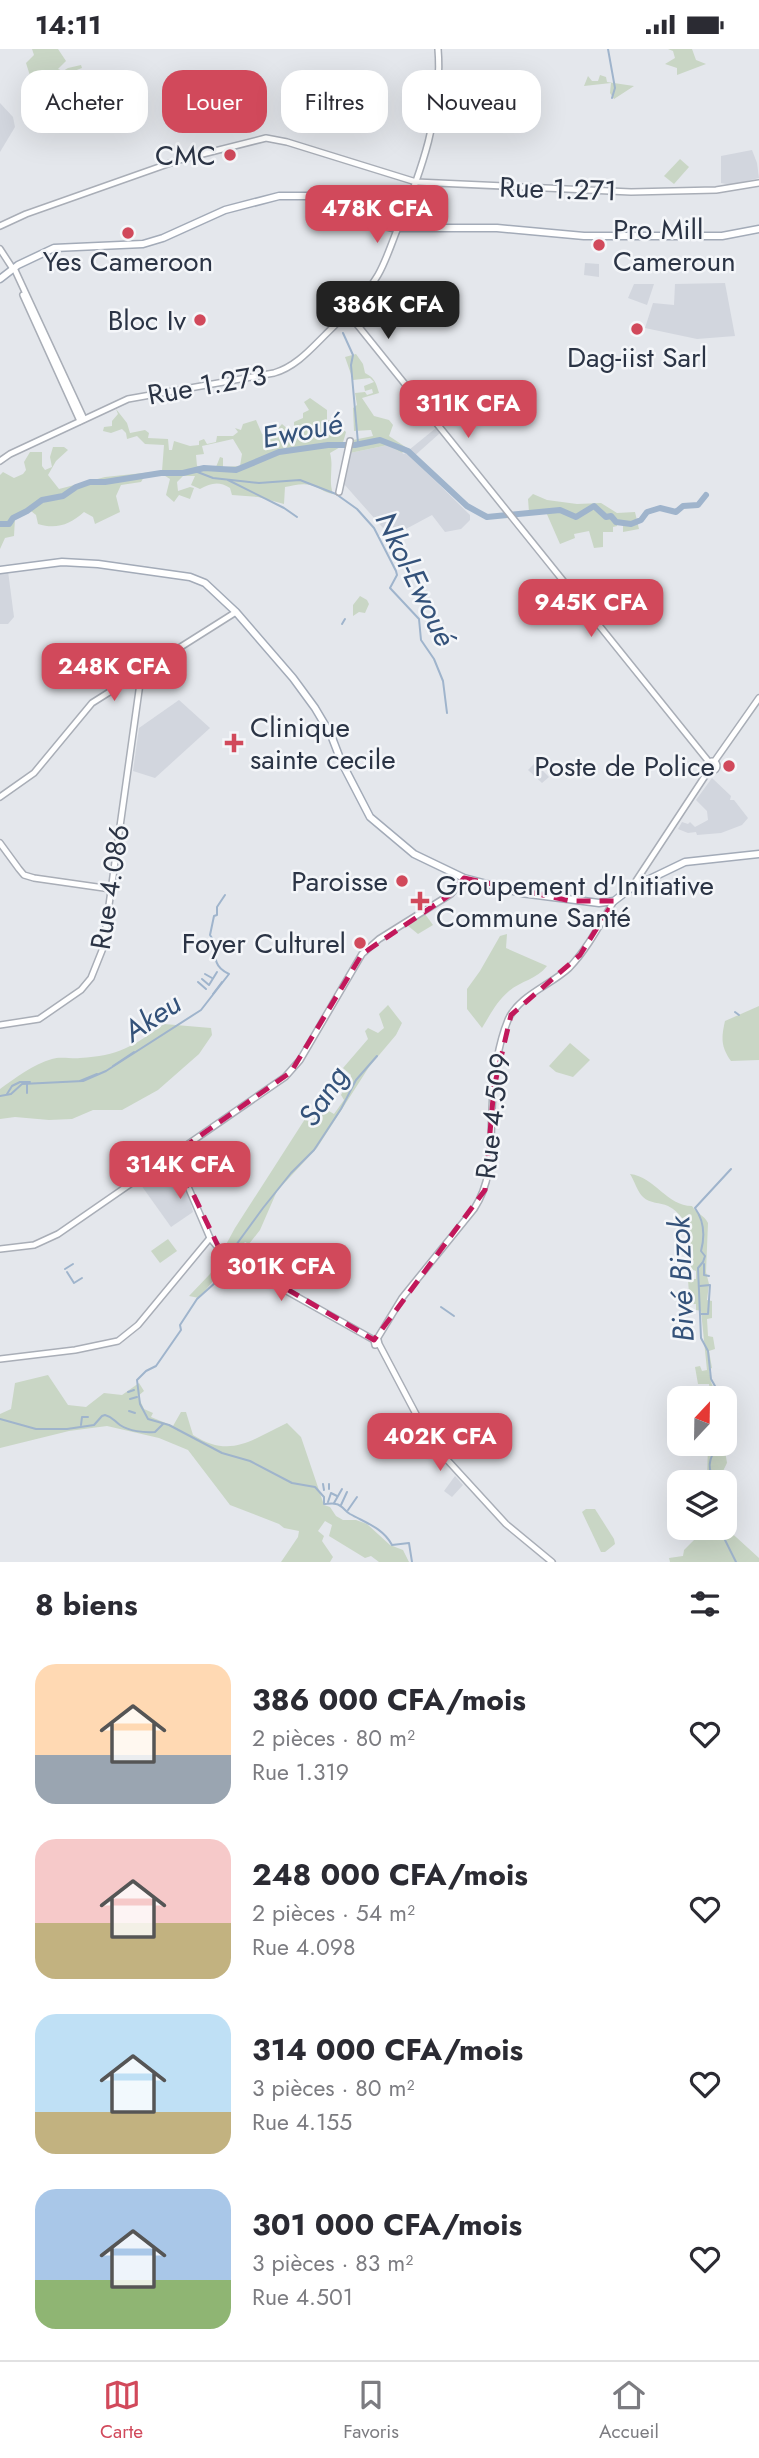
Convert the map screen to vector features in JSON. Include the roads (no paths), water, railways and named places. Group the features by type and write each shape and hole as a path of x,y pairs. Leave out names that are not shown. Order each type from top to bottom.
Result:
{"main road":[{"path":"0,279 43,252 61,246 109,247 143,244 163,238 225,210 279,196 307,196 376,224 398,228 497,228 584,236 722,236 759,229"},
{"path":"0,570 73,562 98,563 190,577 204,582 236,612 315,708 331,735 346,772 370,817 414,854 464,878 521,893 599,903 614,901 631,888 685,862 759,854"}],"street":[{"name":"Rue 1.273","path":"0,461 135,397 282,371 302,357 347,312 380,272 416,182 439,93 438,49"},
{"name":"Rue 1.271","path":"0,226 26,214 179,160 266,138 288,142 416,182 631,192 716,190 759,183"},
{"path":"0,249 13,269 82,420"},
{"path":"347,312 710,765"},
{"path":"338,492 350,441"},
{"path":"0,797 34,773 92,703 132,675 236,612"},
{"name":"Rue 4.086","path":"0,1025 39,1019 86,984 98,965 103,948 142,670"},
{"path":"132,675 139,689"},
{"path":"631,888 710,765 759,698"},
{"path":"0,843 24,875 34,879 111,889"},
{"path":"0,1249 34,1245 58,1234 265,1093 291,1072 300,1060 362,954 379,939 451,894 464,878"},
{"name":"Rue 4.509","path":"377,1341 390,1314 474,1209 485,1190 491,1164 494,1087 510,1014 566,970 580,955 614,901"},
{"path":"174,1154 210,1238 220,1250 377,1341 427,1435 440,1453 506,1524 552,1562"},
{"path":"0,1359 75,1350 118,1341 138,1325 210,1238"}],"waterway":[{"path":"608,49 615,88 612,98"},
{"path":"343,333 353,355 351,365 358,443"},
{"name":"Ewoué","path":"0,524 9,524 13,518 42,500 63,496 90,482 161,473 183,473 204,468 236,470 279,452 380,440 408,451 467,506 487,517 560,510 576,517 594,506 616,522 631,524 641,520 647,512 660,508 676,512 683,506 698,505 706,495"},
{"name":"Nkol-Ewoué","path":"195,471 213,478 259,483 300,480 336,494 357,509 374,528 396,571 397,575 390,588 419,619 421,640 434,659 443,681 447,713"},
{"path":"228,480 297,517"},
{"path":"342,624 345,619"},
{"name":"Akeu","path":"0,1096 11,1094 22,1084 83,1081 106,1071 201,1010 229,974 218,965 216,944 210,935 217,907 225,895"},
{"path":"202,979 209,985 217,972"},
{"path":"205,974 212,978"},
{"path":"198,982 206,989"},
{"name":"Akeu","path":"213,994 222,982"},
{"path":"735,1012 739,1015"},
{"name":"Akeu","path":"113,1066 134,1052"},
{"name":"Sang","path":"377,1056 356,1080 314,1150 263,1208 236,1245 216,1282 197,1299 180,1325 181,1330 156,1366 137,1380 140,1404 148,1419 169,1425 222,1453 250,1461 292,1483 315,1487 324,1497 324,1504 340,1506 379,1530 392,1545 409,1543 412,1562"},
{"name":"Akeu","path":"80,1081 97,1074"},
{"name":"Akeu","path":"7,1094 12,1086 20,1082 30,1082"},
{"path":"27,1084 27,1093"},
{"name":"Bivé Bizok","path":"715,1386 711,1379 708,1351 701,1338 698,1268 705,1256 701,1251 702,1224 695,1208 731,1169"},
{"path":"65,1269 73,1264"},
{"path":"704,1264 704,1275 709,1276"},
{"path":"67,1272 74,1283 82,1278"},
{"path":"700,1286 710,1285 708,1314 701,1314"},
{"path":"441,1307 454,1316"},
{"path":"128,1392 134,1390"},
{"path":"130,1399 137,1397"},
{"path":"129,1411 135,1413"},
{"name":"Sang","path":"0,1419 36,1429 67,1429 94,1425 105,1415 118,1424 137,1431 155,1432 163,1424"},
{"path":"81,1425 82,1417 88,1417"},
{"name":"Bivé Bizok","path":"710,1470 712,1456"},
{"path":"323,1484 324,1490"},
{"path":"329,1484 329,1489"},
{"path":"334,1503 342,1489"},
{"path":"341,1505 347,1492"},
{"path":"328,1502 331,1493 337,1496"},
{"path":"348,1510 357,1497"},
{"name":"Bivé Bizok","path":"725,1540 736,1562"}],"place":[{"name":"CMC","path":"230,155"},
{"name":"Yes Cameroon","path":"128,233"},
{"name":"Pro Mill Cameroun","path":"599,245"},
{"name":"Bloc Iv","path":"200,320"},
{"name":"Dag-iist Sarl","path":"637,329"},
{"name":"Clinique sainte cecile","path":"234,743"},
{"name":"Poste de Police","path":"729,766"},
{"name":"Paroisse","path":"402,881"},
{"name":"Groupement d'Initiative Commune Santé","path":"420,901"},
{"name":"Foyer Culturel","path":"360,943"}]}
